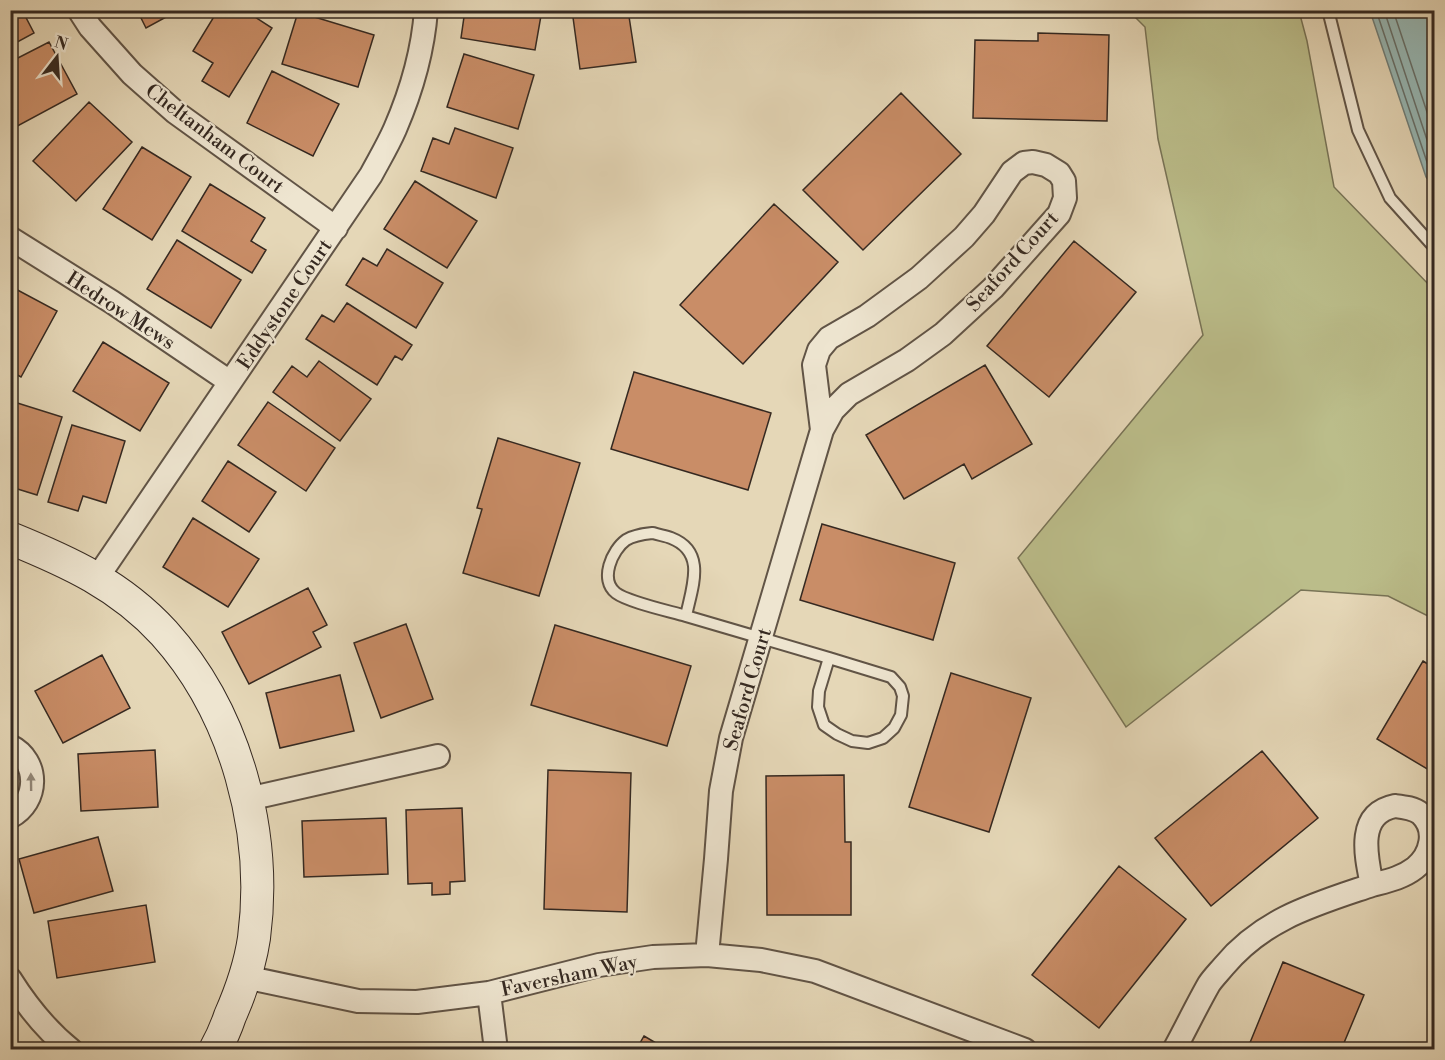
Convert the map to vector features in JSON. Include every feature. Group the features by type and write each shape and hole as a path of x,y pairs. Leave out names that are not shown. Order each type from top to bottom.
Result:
{"street":[{"name":"Cheltanham Court","path":"79,10 90,27 132,74 175,112 336,228"},
{"name":"Eddystone Court","path":"97,578 371,175 395,129 413,80 426,10"},
{"name":"Seaford Court","path":"707,955 721,791 731,738 822,430 833,410 849,394 907,360 943,333 993,288 1059,214 1065,198 1064,182 1059,173 1046,165 1034,162 1024,163 1012,172 984,214 964,237 919,278 867,316 829,338 819,350 814,365 822,430"},
{"name":"Hedrow Mews","path":"10,238 112,302 230,382"},
{"path":"10,538 63,560 97,578 130,601 163,632 186,660 209,698 234,751 248,799 254,839 257,889 254,939 239,996 215,1050"},
{"path":"10,746 25,757 31,768 33,781 26,805 10,817"},
{"path":"248,799 438,756"},
{"path":"1174,1050 1210,983 1233,955 1261,932 1292,914 1372,885"},
{"name":"Faversham Way","path":"245,977 358,1001 417,1002 489,993 599,965 653,957 707,955 761,960 815,971 1025,1050"},
{"path":"10,979 26,1003 55,1037 71,1050"},
{"path":"489,993 496,1050"}],"lane":[{"path":"1328,10 1358,130 1390,198 1434,247"},
{"path":"686,616 696,572 694,560 686,548 672,538 653,533 637,535 626,541 615,553 609,568 608,580 613,590 622,597 686,616 829,658 891,677 900,687 903,696 901,715 894,728 883,738 868,743 852,741 824,725 818,707 819,692 829,658"}],"green space":[{"path":"1129,11 1299,11 1307,41 1334,187 1434,290 1434,619 1388,596 1301,590 1126,727 1018,558 1203,335 1158,139 1145,27"}],"water":[{"path":"1370,11 1434,11 1434,188 1426,177"}],"building":[{"path":"10,10 22,10 34,33 10,46"},
{"path":"137,10 179,10 146,28"},
{"path":"218,10 248,10 247,12 272,28 229,97 202,81 213,63 193,51"},
{"path":"465,10 542,10 535,50 461,38"},
{"path":"572,10 628,10 636,62 580,69"},
{"path":"298,12 374,35 358,87 282,64"},
{"path":"1038,33 1109,35 1107,121 973,118 975,40 1038,41"},
{"path":"49,42 77,94 10,130 10,62"},
{"path":"464,54 534,75 518,129 447,107"},
{"path":"272,71 339,104 313,156 247,123"},
{"path":"901,93 961,154 863,250 803,190"},
{"path":"89,102 132,142 76,201 33,161"},
{"path":"455,128 513,148 496,198 421,171 433,138 449,144"},
{"path":"142,147 191,177 152,240 103,209"},
{"path":"415,181 477,221 447,268 384,229"},
{"path":"210,184 265,218 251,241 266,250 252,273 182,231"},
{"path":"774,204 838,262 743,364 680,305"},
{"path":"177,240 241,280 211,328 147,289"},
{"path":"1074,241 1136,292 1049,397 987,346"},
{"path":"387,249 443,283 416,328 346,285 363,258 377,266"},
{"path":"10,286 57,311 21,377 10,371"},
{"path":"347,303 412,345 402,360 395,356 377,385 306,339 322,315 334,322"},
{"path":"103,342 169,383 140,431 73,391"},
{"path":"319,361 371,399 340,441 273,392 292,366 307,377"},
{"path":"985,365 1032,444 972,479 964,464 904,499 866,435"},
{"path":"634,372 771,413 748,490 611,449"},
{"path":"11,401 62,417 37,495 11,487 16,470 10,469"},
{"path":"268,402 335,448 306,491 238,445"},
{"path":"72,425 125,441 106,503 83,496 78,511 48,502"},
{"path":"498,438 580,463 539,596 463,573 482,509 477,508"},
{"path":"228,461 276,492 249,532 202,501"},
{"path":"193,518 259,559 228,607 163,567"},
{"path":"822,524 955,563 933,640 800,600"},
{"path":"308,588 327,625 313,632 321,647 249,684 222,632"},
{"path":"406,624 433,699 381,718 354,643"},
{"path":"555,625 691,666 667,746 531,705"},
{"path":"102,655 130,708 63,743 35,691"},
{"path":"1423,661 1434,668 1434,773 1377,739"},
{"path":"951,673 1031,698 989,832 909,807"},
{"path":"340,675 354,731 280,748 266,693"},
{"path":"155,750 158,807 81,811 78,754"},
{"path":"1262,751 1318,818 1211,906 1155,838"},
{"path":"548,770 631,773 627,912 544,909"},
{"path":"844,775 845,842 851,842 851,915 767,915 766,776"},
{"path":"462,808 465,881 450,882 450,894 432,895 432,883 408,884 406,810"},
{"path":"386,818 388,874 304,877 302,821"},
{"path":"98,837 113,891 34,913 19,859"},
{"path":"1119,866 1186,919 1099,1028 1032,975"},
{"path":"146,905 155,962 57,978 48,921"},
{"path":"1283,962 1364,995 1341,1050 1247,1050"},
{"path":"644,1036 668,1050 636,1050"}]}
